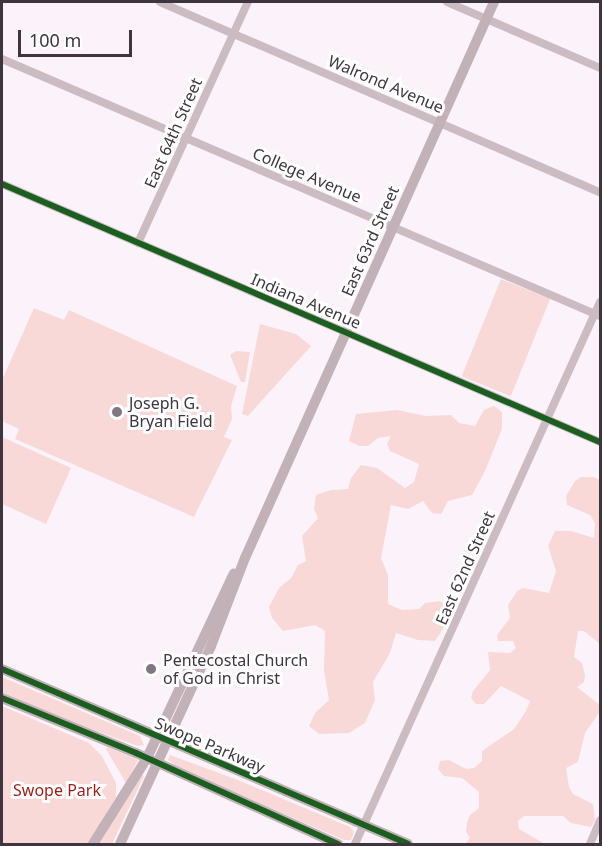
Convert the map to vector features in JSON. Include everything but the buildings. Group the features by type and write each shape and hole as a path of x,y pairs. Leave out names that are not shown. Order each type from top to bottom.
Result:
{"main road":[{"name":"East 63rd Street","path":"120,844 152,760 211,646 245,558 494,2"},
{"name":"Swope Parkway","path":"2,669 408,844"},
{"path":"2,698 152,760 338,844"},
{"name":"East 63rd Street","path":"93,844 152,760"}],"street":[{"name":"Walrond Avenue","path":"160,2 600,192"},
{"name":"East 64th Street","path":"138,243 248,2"},
{"path":"447,2 600,68"},
{"name":"College Avenue","path":"2,58 598,315"},
{"name":"Indiana Avenue","path":"2,184 600,442"},
{"name":"East 62nd Street","path":"355,844 547,419 598,315 600,302"},
{"path":"590,844 600,820"}],"green space":[{"path":"501,279 550,299 511,396 462,376"},
{"name":"Joseph G. Bryan Field","path":"34,308 64,320 69,310 237,386 231,406 232,419 224,437 232,440 194,517 15,439 19,429 2,421 2,380"},
{"path":"260,324 296,334 311,346 248,416 242,414"},
{"path":"236,351 250,352 245,382 241,382 230,355"},
{"path":"494,406 502,412 502,429 485,471 472,495 448,501 441,514 432,513 423,501 408,509 391,505 381,558 388,575 388,604 402,610 419,609 425,603 440,601 450,609 447,623 435,641 418,640 396,633 390,653 373,682 375,700 365,723 349,733 319,734 309,726 315,713 329,700 324,671 325,631 315,625 283,631 272,618 269,607 279,588 291,578 298,565 306,561 302,536 318,518 314,509 316,495 331,490 348,489 351,478 361,465 377,468 405,488 414,482 419,464 390,451 387,444 391,436 378,438 368,446 359,446 349,441 356,414 397,410 426,416 451,415 459,423 475,426 484,410"},
{"path":"2,437 71,468 46,524 2,504"},
{"path":"581,477 594,477 600,480 600,644 584,631 578,631 574,657 582,663 585,675 584,682 577,687 600,705 599,713 585,733 578,762 566,768 569,787 573,794 593,804 595,820 591,827 571,823 563,816 524,816 518,821 519,829 545,844 465,844 470,838 466,832 467,822 470,815 479,808 479,792 462,778 444,776 438,769 440,761 449,760 466,769 474,768 482,761 482,751 514,729 526,711 530,701 501,686 484,704 476,704 471,698 473,691 490,670 488,652 510,653 516,648 513,641 498,641 497,635 510,618 508,605 517,591 523,588 549,593 556,571 548,546 555,531 571,531 594,538 595,523 590,515 567,505 566,496 575,481"},
{"path":"2,677 140,736 144,745 138,746 71,722 2,692"},
{"name":"Swope Park","path":"2,706 89,743 102,756 116,783 116,797 89,844 2,844"},
{"path":"107,747 138,760 126,783 106,749"},
{"path":"170,755 238,780 350,827 354,832 351,840 344,840 178,768 168,760"},
{"path":"141,774 144,776 112,844 99,844"}],"cycle path":[{"path":"2,184 600,442"},
{"path":"2,669 408,844"},
{"path":"2,698 136,753 338,844"}],"place":[{"name":"Joseph G. Bryan Field","path":"117,412"},
{"name":"Pentecostal Church of God in Christ","path":"151,669"}]}
